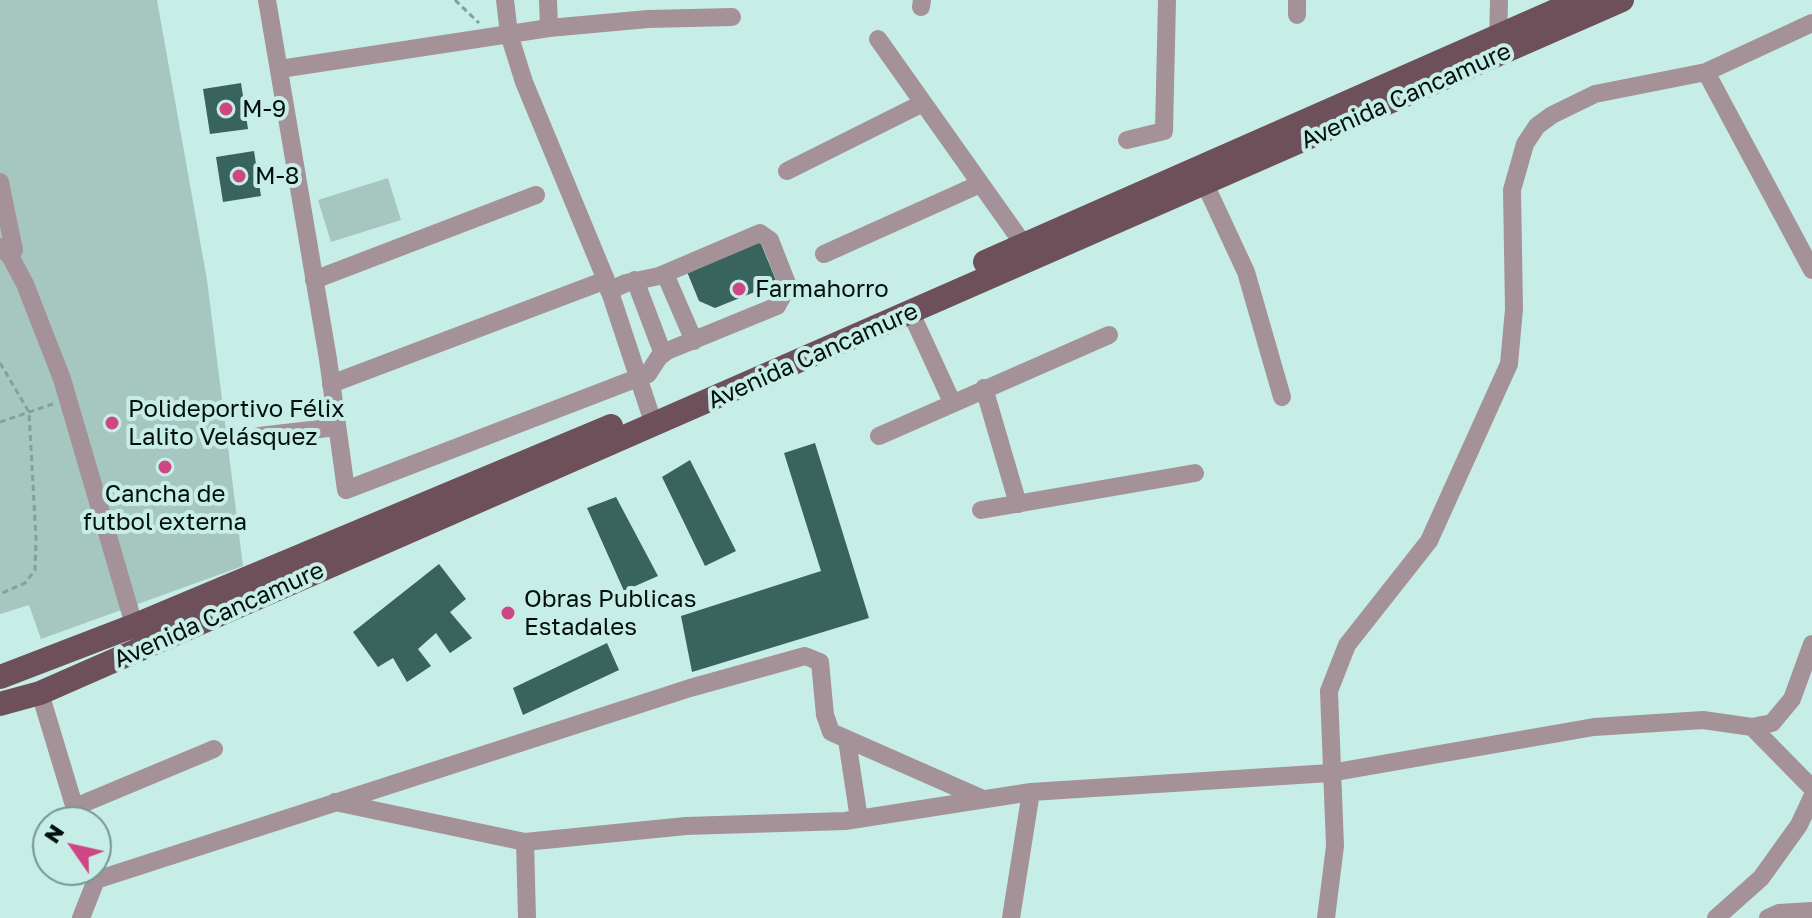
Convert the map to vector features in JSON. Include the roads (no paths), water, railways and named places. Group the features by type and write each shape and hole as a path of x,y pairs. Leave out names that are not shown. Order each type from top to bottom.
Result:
{"main road":[{"name":"Avenida Cancamure","path":"0,677 911,313 1205,184 1498,46 1580,0"},
{"name":"Avenida Cancamure","path":"0,704 40,693 142,649 1024,245 1498,46 1611,3"}],"street":[{"path":"267,0 346,490 648,374 663,354 783,301 788,286 776,251 770,240 760,233 665,274 607,286 331,384"},
{"path":"505,0 501,36 524,82 607,286 650,418"},
{"path":"548,0 549,28"},
{"path":"1127,140 1164,131 1167,0"},
{"path":"1498,46 1499,0"},
{"path":"280,69 549,28 617,22 648,9 732,17"},
{"path":"1326,918 1335,846 1329,691 1347,645 1429,541 1509,364 1514,309 1512,190 1525,144 1537,126 1552,115 1595,94 1706,72 1812,23"},
{"path":"878,39 1024,245"},
{"path":"1706,72 1812,270"},
{"path":"787,171 923,103"},
{"path":"0,182 14,250 5,252 39,314 68,399 142,649"},
{"path":"824,254 980,184"},
{"path":"1205,184 1246,272 1282,397"},
{"path":"314,280 536,195"},
{"path":"665,274 694,341"},
{"path":"635,280 663,354"},
{"path":"911,313 952,402"},
{"path":"879,436 1109,335"},
{"path":"984,388 1018,504"},
{"path":"259,436 337,427"},
{"path":"981,510 1195,473"},
{"path":"335,802 525,842 686,826 859,819 1031,792 1330,773 1594,727 1703,720 1752,727 1772,723 1792,699 1812,644"},
{"path":"112,870 335,802 675,692 805,656 820,662 827,726 847,740 984,799"},
{"path":"40,693 74,806"},
{"path":"1752,727 1812,788"},
{"path":"847,740 859,819"},
{"path":"96,806 214,749"},
{"path":"1011,918 1031,792"},
{"path":"1716,918 1761,878 1799,825 1812,797"},
{"path":"525,842 527,918"},
{"path":"81,918 91,886"},
{"path":"1768,918 1779,913 1812,911"}],"place":[{"name":"M-9","path":"226,109"},
{"name":"M-8","path":"239,176"},
{"name":"Farmahorro","path":"739,289"},
{"name":"Polideportivo Félix Lalito Velásquez","path":"112,423"},
{"name":"Cancha de futbol externa","path":"165,467"},
{"name":"Obras Publicas Estadales","path":"508,613"}]}
